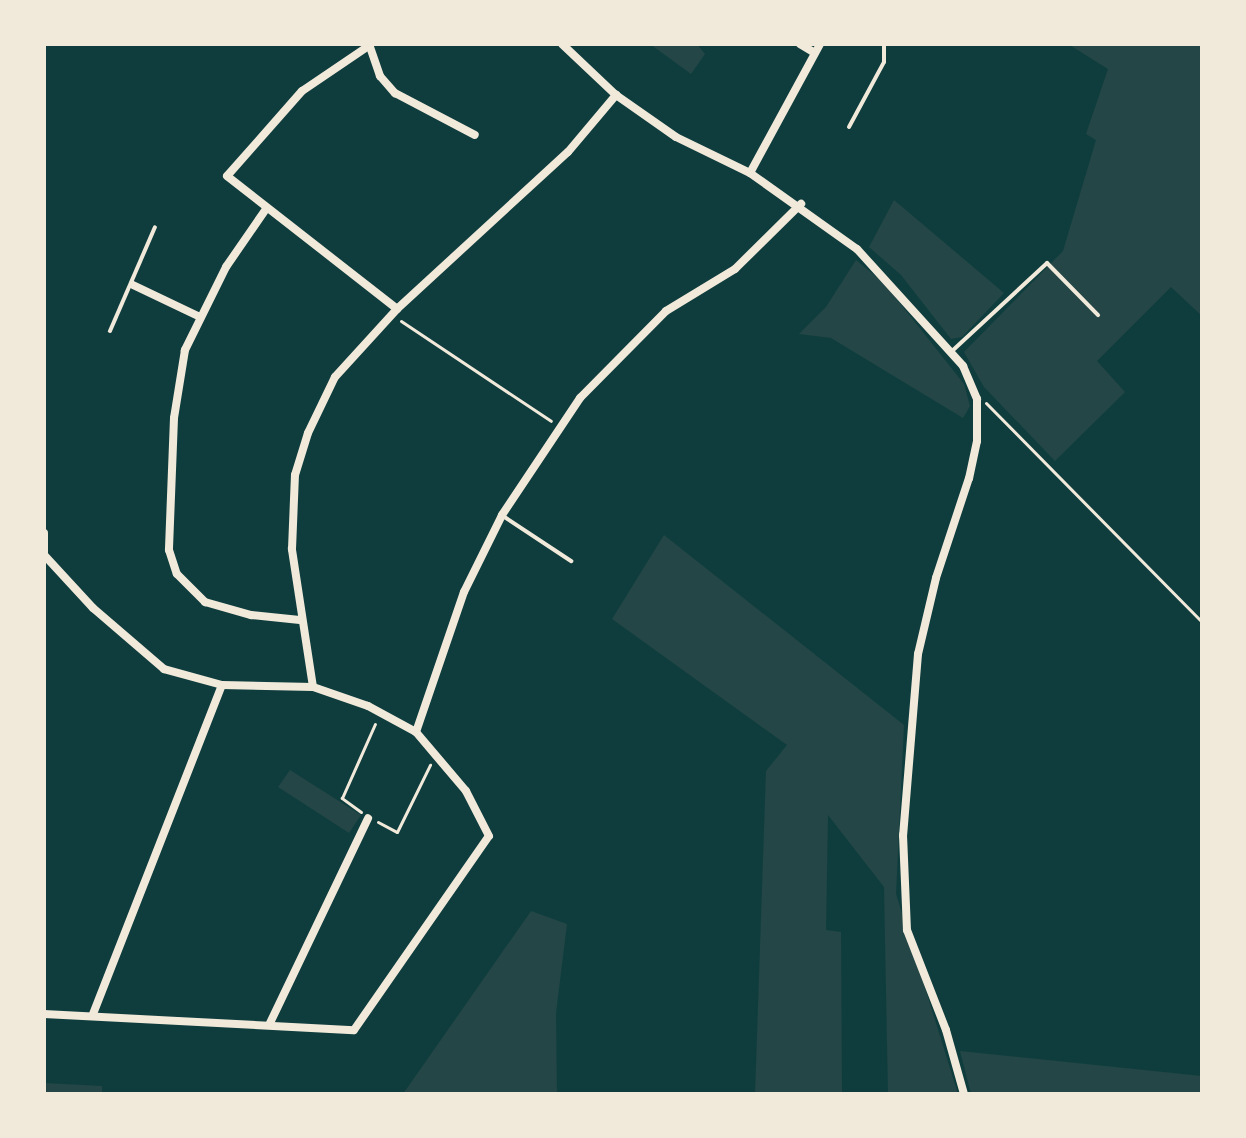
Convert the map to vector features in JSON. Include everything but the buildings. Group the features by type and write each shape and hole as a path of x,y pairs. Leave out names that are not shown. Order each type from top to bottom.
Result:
{"street":[{"path":"394,311 227,176 302,91 370,44 380,76 395,93 475,135"},
{"path":"562,44 616,95 676,137 750,173 801,204 857,249 963,366 977,399 977,441 969,478 936,578 918,654 903,835 907,930 946,1030 964,1094"},
{"path":"800,44 815,53"},
{"path":"750,173 820,44"},
{"path":"313,687 300,620 292,549 295,475 308,433 335,377 394,311 568,152 616,95"},
{"path":"416,732 464,592 502,515 559,426 580,398 666,311 735,269 801,204"},
{"path":"266,209 198,316 185,350 174,418 169,550 177,574 205,602 251,615 300,620"},
{"path":"133,285 198,316"},
{"path":"44,533 44,556 93,608 164,669 222,685 313,687 380,713 416,732 437,751 477,808 489,836 354,1030 270,1023 44,1014"},
{"path":"93,1014 222,685"},
{"path":"270,1023 368,818"}],"lane":[{"path":"849,127 884,62 884,44"},
{"path":"110,331 133,285 155,227"},
{"path":"951,352 1047,263 1098,315"},
{"path":"502,515 571,561"}],"path":[{"path":"394,311 559,426"},
{"path":"977,399 992,405 1202,622"},
{"path":"380,713 342,798 368,818 397,832 437,751"}],"shaded area":[{"path":"650,44 697,44 705,54 691,74"},
{"path":"1068,44 1202,44 1202,316 1171,287 1097,361 1125,392 1055,461 984,387 964,352 1063,251 1096,140 1086,134 1108,69"},
{"path":"894,200 1004,293 962,337 951,339 901,275 869,247"},
{"path":"856,260 884,283 964,384 970,406 963,418 831,338 799,334 826,307"},
{"path":"664,535 904,725 896,894 958,1094 888,1094 884,887 828,815 826,930 841,932 842,1094 755,1094 766,771 787,745 612,619"},
{"path":"290,770 361,815 349,833 278,787"},
{"path":"531,911 567,924 556,1013 557,1094 403,1094"},
{"path":"960,1051 1202,1076 1202,1094 971,1094"},
{"path":"44,1083 102,1086 102,1094 44,1094"}]}
